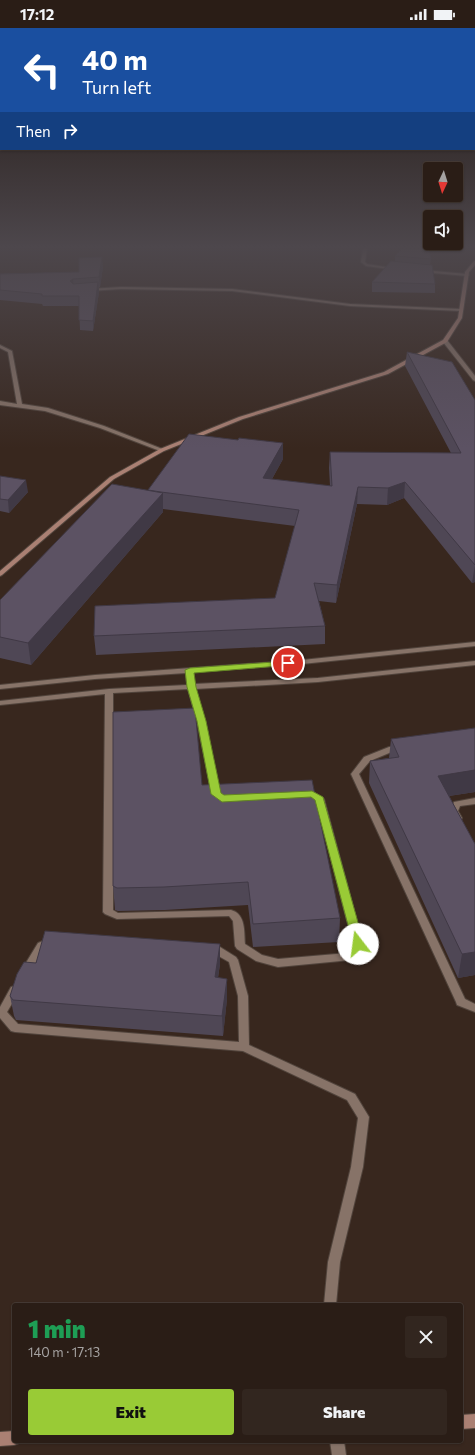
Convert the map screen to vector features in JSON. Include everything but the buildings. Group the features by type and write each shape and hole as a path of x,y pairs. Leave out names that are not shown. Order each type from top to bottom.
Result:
{"street":[{"path":"0,574 112,478 162,450 241,418 386,373 445,341 460,316"},
{"path":"445,341 475,379"},
{"path":"0,346 10,350 20,406"},
{"path":"0,403 46,409 95,424 162,450"},
{"path":"0,687 190,670 302,662 475,644"},
{"path":"0,703 110,691 318,680 475,663"},
{"path":"190,670 191,687 201,721 216,794 222,799"},
{"path":"110,691 108,724 108,912 117,916 231,913 238,920 240,946 260,958 278,963 350,956 358,944 320,799 312,794 297,795"},
{"path":"408,747 392,749 367,759 355,774 461,1002 475,1008"},
{"path":"464,828 454,811 457,804 475,801"},
{"path":"61,941 54,941 41,946 2,1012 15,1028 244,1046 351,1097 364,1116 357,1167 334,1262 330,1303"},
{"path":"202,949 217,950 233,960 243,996 244,1046"},
{"path":"463,1422 475,1421"},
{"path":"0,1439 12,1438"},
{"path":"337,1443 339,1455"}],"route":[{"path":"288,663 190,670 191,687 201,721 216,794 222,799 312,794 320,799 358,944"}]}
